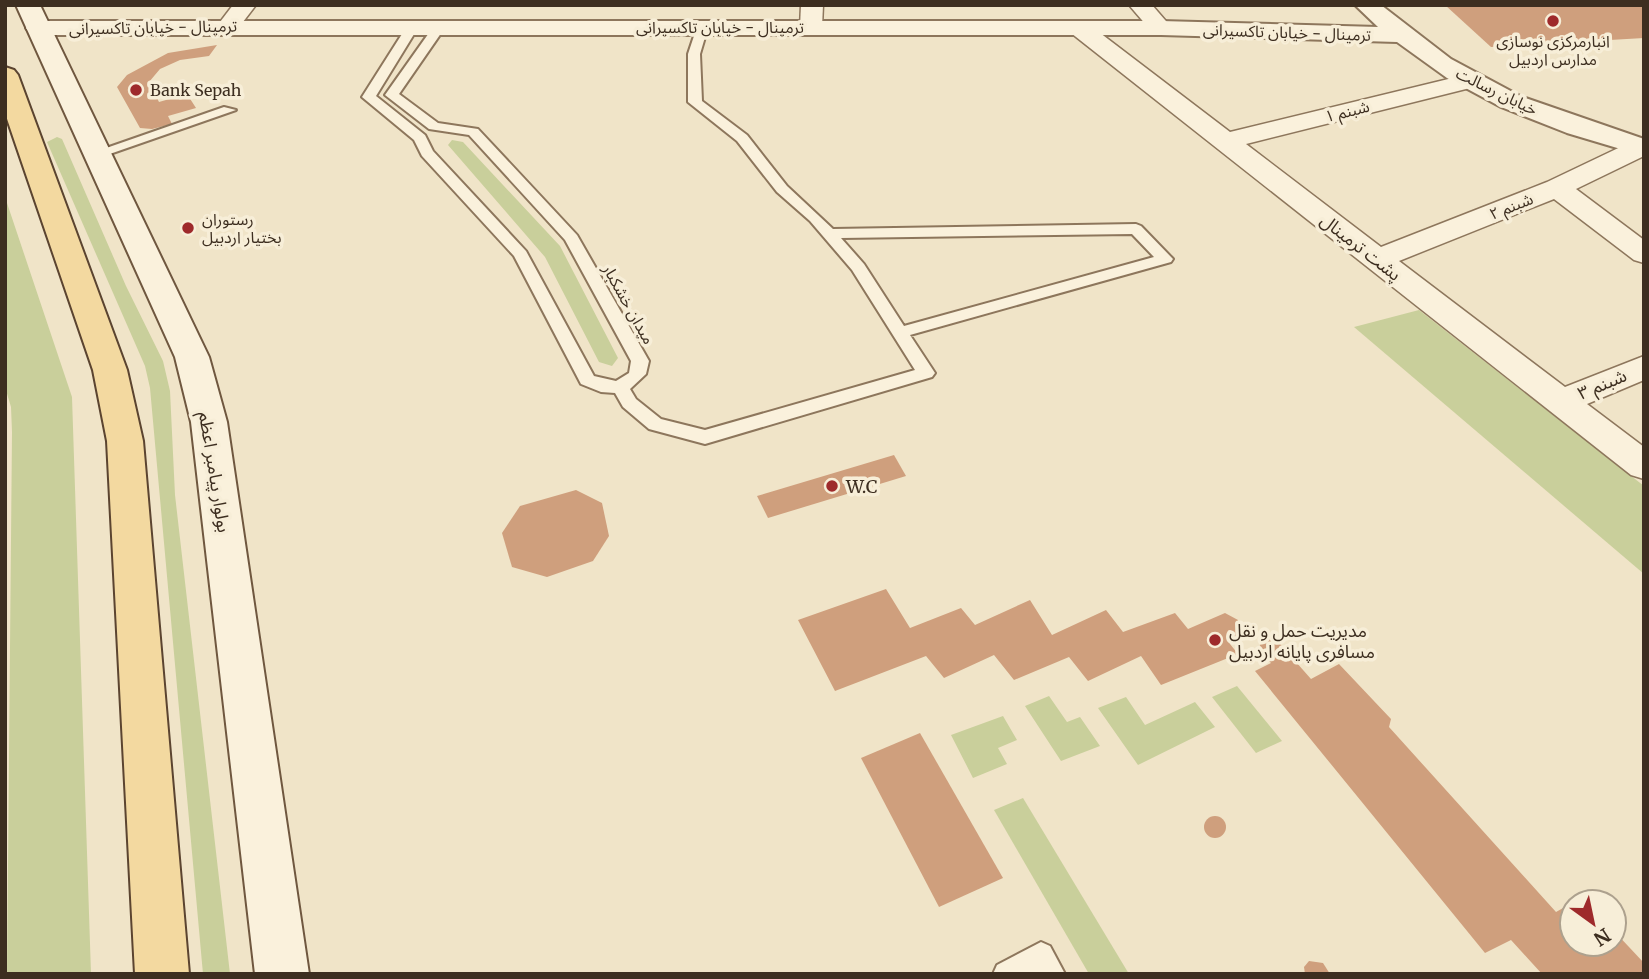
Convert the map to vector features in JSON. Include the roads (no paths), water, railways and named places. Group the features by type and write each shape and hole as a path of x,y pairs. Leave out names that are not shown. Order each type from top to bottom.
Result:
{"main road":[{"path":"5,75 110,370 125,441 162,974"}],"street":[{"path":"228,26 245,5"},
{"path":"1140,5 1161,28"},
{"name":"خیابان رسالت","path":"1366,5 1402,35 1469,81 1545,114 1643,148"},
{"name":"ترمینال - خیابان تاکسیرانی","path":"33,17 228,26 702,27 811,16 1079,28 1402,35"},
{"name":"بولوار پیامبر اعظم","path":"33,17 99,153 192,357 209,422 282,974"},
{"name":"پشت ترمینال","path":"1079,28 1644,466"},
{"name":"شبنم ۱","path":"1226,141 1469,81"},
{"name":"شبنم ۲","path":"1377,259 1557,188 1643,148"},
{"path":"1557,188 1644,254"},
{"name":"شبنم ۳","path":"1560,402 1644,367"}],"lane":[{"path":"413,26 369,97 420,138 427,153 521,254 587,380 605,388 620,387 629,403 655,424 705,437 926,373 858,267 829,234 782,189 742,138 695,102 694,54 702,27"},
{"name":"میدان خشکبار","path":"440,26 392,95 434,126 473,132 572,238 640,361 635,378 620,387"},
{"path":"99,153 229,110"},
{"path":"829,234 1136,229 1165,259 899,333"},
{"path":"1006,974 1041,955 1052,974"}],"place":[{"name":"انبارمرکزی نوسازی مدارس اردبیل","path":"1553,21"},
{"name":"Bank Sepah","path":"136,90"},
{"name":"رستوران بختیار اردبیل","path":"188,228"},
{"name":"W.C","path":"832,486"},
{"name":"مدیریت حمل و نقل مسافری پایانه اردبیل","path":"1215,640"}]}
